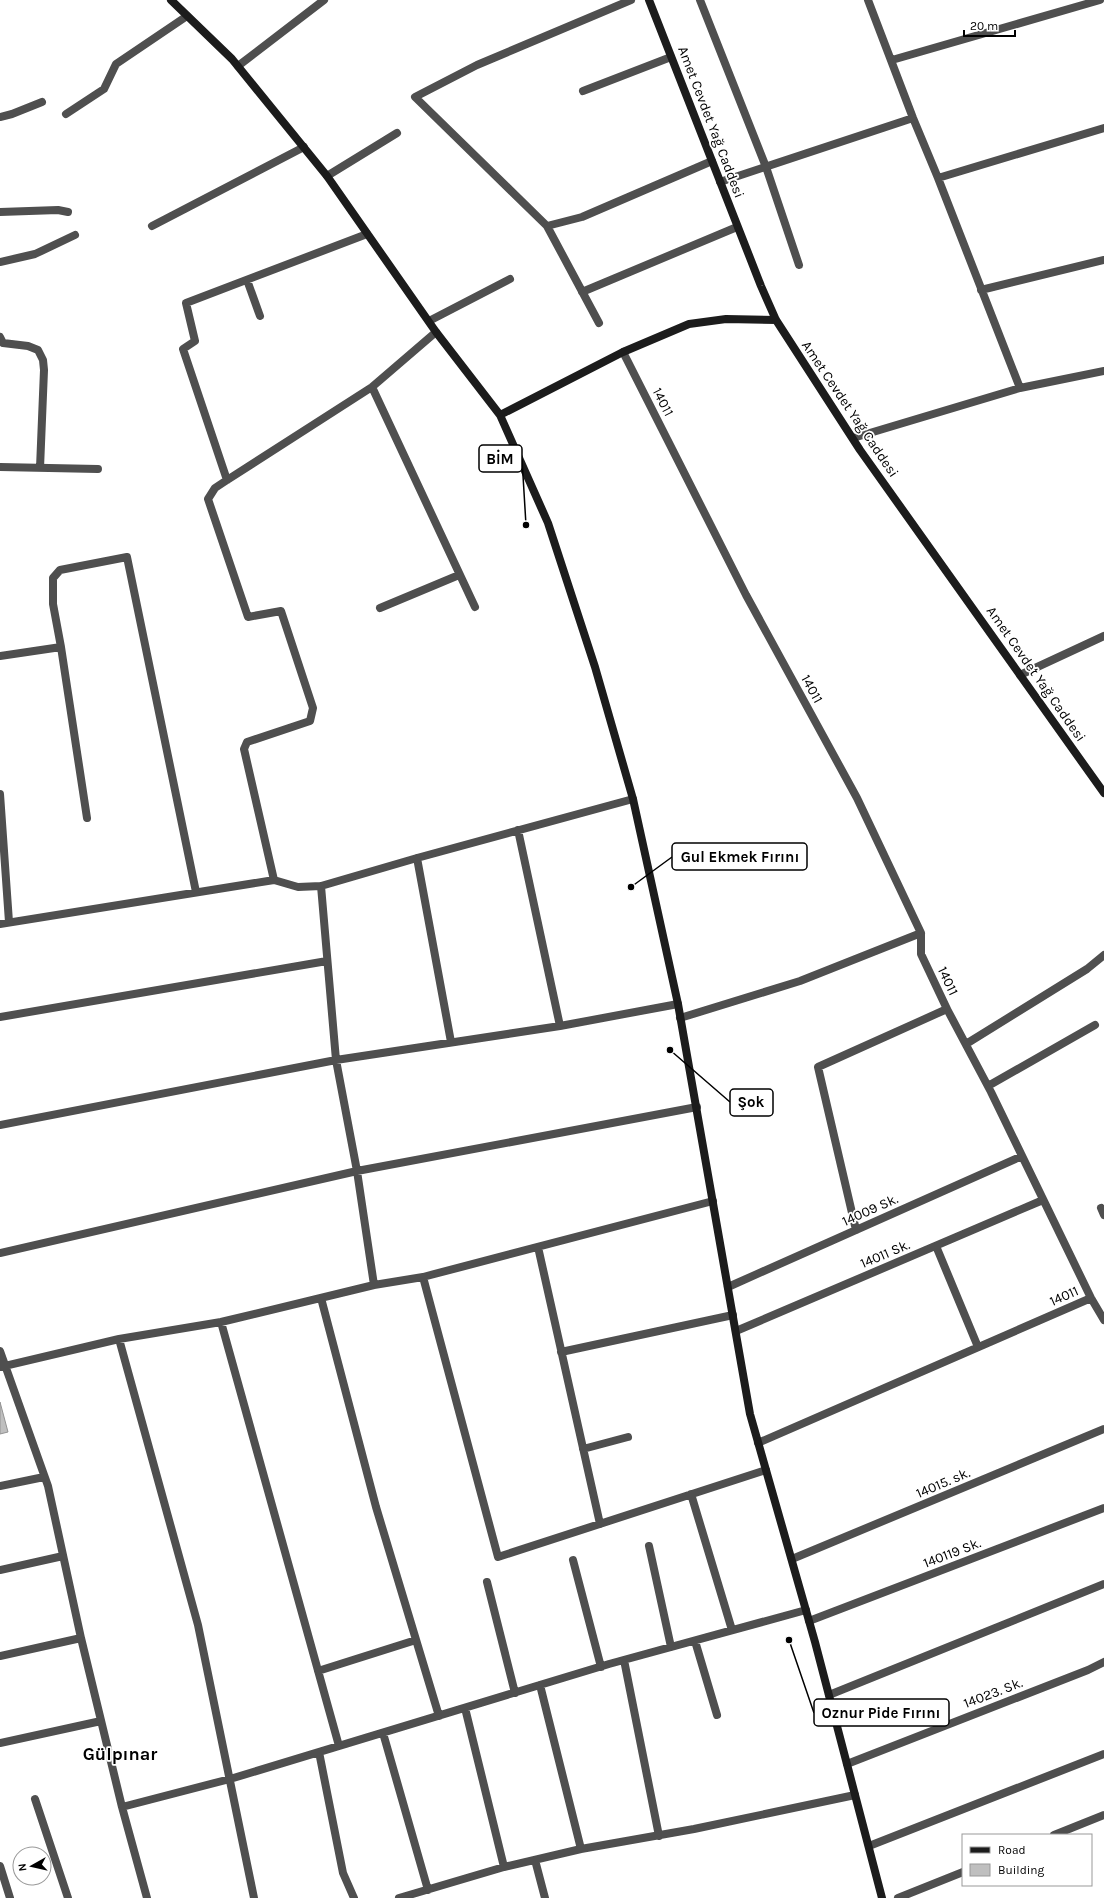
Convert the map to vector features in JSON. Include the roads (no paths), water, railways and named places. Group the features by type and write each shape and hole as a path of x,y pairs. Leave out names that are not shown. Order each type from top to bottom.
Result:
{"main road":[{"path":"171,0 238,66 304,147 436,332 500,415 548,523 595,667 633,799 678,1004 750,1414 806,1610 882,1898"},
{"name":"Amet Cevdet Yağ Caddesi","path":"649,0 737,227 776,320 853,438 1104,793"},
{"path":"500,415 623,352 689,324 726,319 776,320"}],"street":[{"path":"238,66 324,0"},
{"path":"599,323 547,226 415,97 477,64 631,0"},
{"path":"700,0 766,167 799,265"},
{"path":"868,0 892,60 912,118 938,178 1020,388"},
{"path":"892,60 1100,0"},
{"path":"66,114 104,89 116,64 187,16"},
{"path":"584,91 671,57"},
{"path":"0,117 12,114 42,102"},
{"path":"720,182 912,118"},
{"path":"938,178 1104,128"},
{"path":"326,176 397,133"},
{"path":"152,226 304,147"},
{"path":"547,226 582,217 712,160"},
{"path":"0,212 58,210 68,212"},
{"path":"582,292 737,227"},
{"path":"227,480 183,349 195,341 186,303 367,234"},
{"path":"0,262 36,254 75,235"},
{"path":"981,290 1104,260"},
{"path":"429,321 510,278"},
{"path":"247,280 260,316"},
{"path":"274,880 244,749 247,742 310,721 313,708 281,611 248,617 208,499 215,488 372,387 436,332"},
{"path":"0,337 3,343 28,346 38,350 43,360 44,370 40,468"},
{"name":"14011","path":"623,352 746,595 857,798 921,933 921,954 947,1009 988,1086 1091,1298 758,1443"},
{"path":"853,438 1020,388 1104,371"},
{"path":"372,387 475,607"},
{"path":"0,466 98,469"},
{"path":"87,818 62,647 53,604 53,578 60,570 126,557 196,892"},
{"path":"380,608 459,575"},
{"path":"1020,675 1104,636"},
{"path":"0,656 62,647"},
{"path":"0,794 9,922"},
{"path":"0,924 274,880 298,887 321,886 633,799"},
{"path":"518,830 560,1026"},
{"path":"417,858 451,1042"},
{"path":"321,886 336,1060 357,1171 374,1286"},
{"path":"680,1018 800,981 921,933"},
{"path":"966,1044 1087,969 1104,955"},
{"path":"0,1017 327,961"},
{"path":"0,1125 336,1060 560,1026 678,1004"},
{"path":"856,1230 818,1067 947,1009"},
{"path":"988,1086 1095,1025"},
{"path":"0,1253 357,1171 697,1106"},
{"name":"14009 Sk.","path":"728,1287 1022,1156"},
{"name":"14011 Sk.","path":"736,1331 1043,1200"},
{"path":"3,1366 118,1339 221,1322 374,1286 422,1277 713,1201"},
{"path":"936,1246 978,1347"},
{"path":"538,1247 600,1524"},
{"path":"422,1277 498,1557 766,1470"},
{"path":"321,1298 376,1507 439,1716"},
{"path":"1091,1298 1104,1320"},
{"path":"562,1352 733,1315"},
{"path":"221,1322 339,1746"},
{"path":"118,1339 198,1625 254,1898"},
{"path":"0,1351 3,1366 48,1486 81,1638 122,1807 147,1898"},
{"name":"14015. sk.","path":"792,1559 1104,1429"},
{"path":"583,1449 628,1437"},
{"path":"0,1486 44,1476"},
{"path":"691,1494 732,1630"},
{"name":"140119 Sk.","path":"809,1621 1104,1508"},
{"path":"649,1546 672,1647"},
{"path":"0,1570 62,1556"},
{"path":"573,1560 601,1667"},
{"path":"487,1582 515,1693"},
{"path":"829,1695 1104,1584"},
{"path":"122,1807 230,1779 624,1660 806,1610"},
{"path":"0,1656 81,1638"},
{"path":"318,1671 416,1640"},
{"path":"695,1641 717,1715"},
{"path":"624,1660 659,1836"},
{"name":"14023. Sk.","path":"847,1764 1088,1670 1104,1662"},
{"path":"540,1686 581,1849"},
{"path":"464,1708 504,1867"},
{"path":"0,1743 101,1721"},
{"path":"383,1733 428,1890"},
{"path":"319,1752 343,1873 354,1898"},
{"path":"869,1846 1104,1754"},
{"path":"400,1898 504,1867 581,1849 659,1836 855,1795"},
{"path":"35,1799 68,1898"},
{"path":"1056,1834 1104,1815"},
{"path":"535,1860 545,1898"},
{"path":"0,1866 10,1898"},
{"path":"898,1898 962,1872"}],"place":[{"name":"BİM","path":"526,525"},
{"name":"Gul Ekmek Fırını","path":"631,887"},
{"name":"Şok","path":"670,1050"},
{"name":"Oznur Pide Fırını","path":"789,1640"}],"district":[{"name":"Gülpınar","path":"120,1754"}]}
